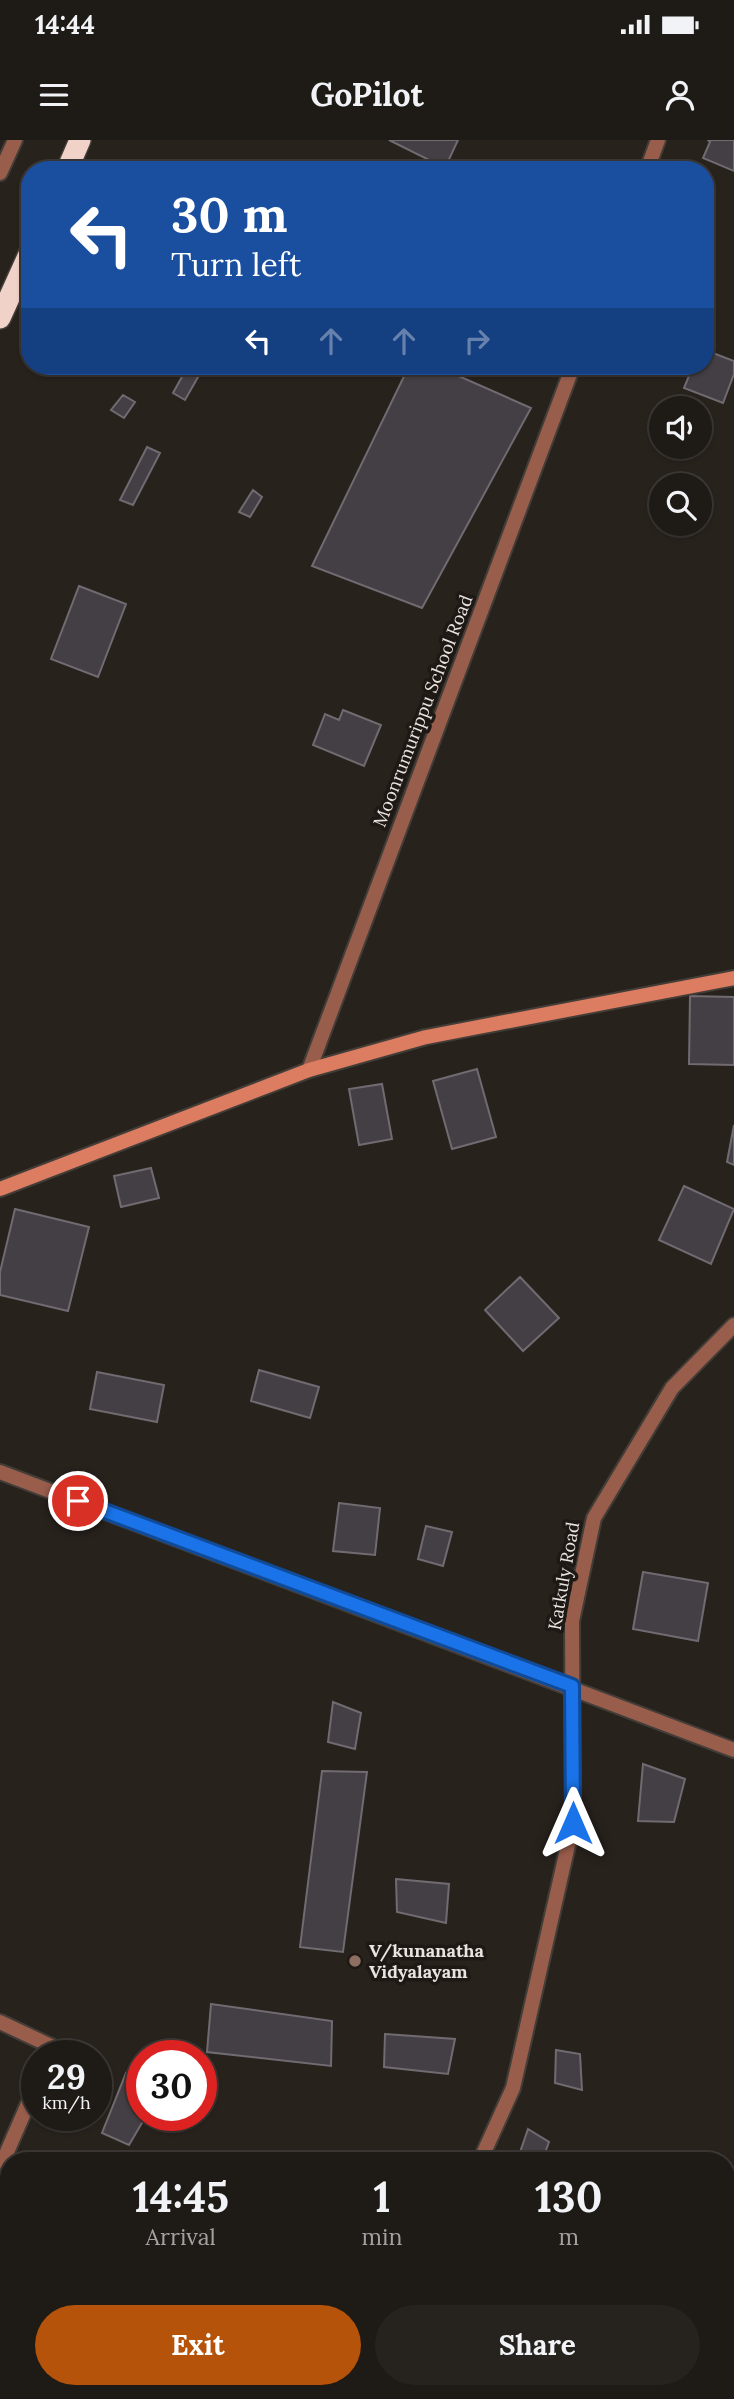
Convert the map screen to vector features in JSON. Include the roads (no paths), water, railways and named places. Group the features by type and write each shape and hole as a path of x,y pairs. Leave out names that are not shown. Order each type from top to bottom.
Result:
{"highway":[{"path":"71,161 80,140"},
{"path":"0,318 21,272"}],"street":[{"path":"0,173 15,140"},
{"path":"650,161 658,140"},
{"name":"Moonrumurippu School Road","path":"309,1070 570,375"},
{"path":"0,1189 309,1070 426,1037 734,978"},
{"name":"Katkuly Road","path":"484,2152 513,2088 573,1823 572,1620 594,1518 672,1388 734,1325"},
{"path":"0,1472 734,1749"},
{"path":"0,2022 38,2040"},
{"path":"7,2152 21,2120"}],"place":[{"name":"V/kunanatha Vidyalayam","path":"355,1961"}]}
